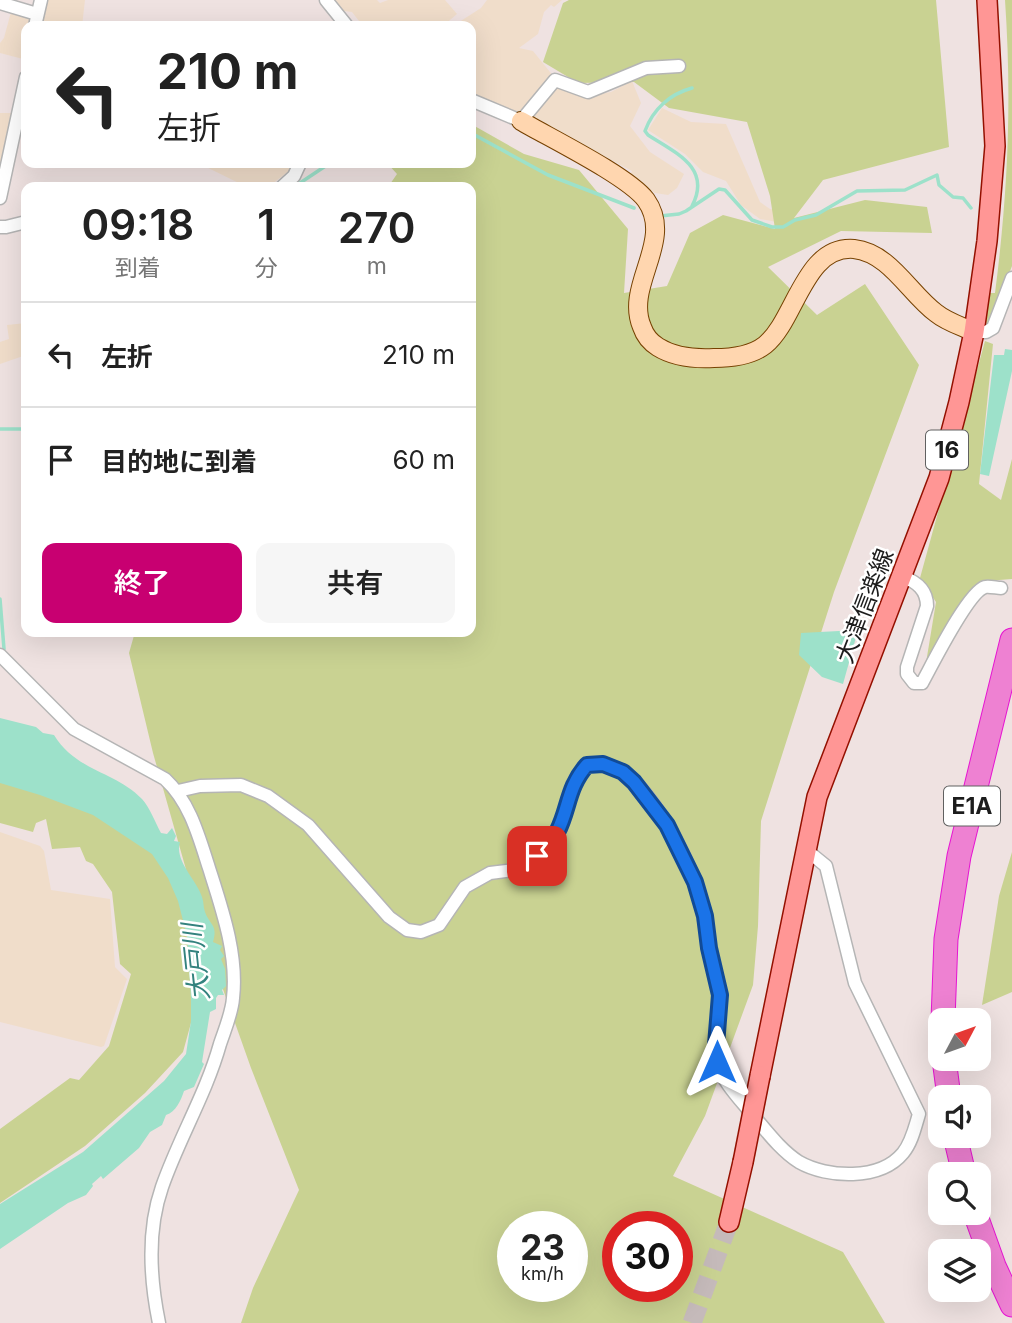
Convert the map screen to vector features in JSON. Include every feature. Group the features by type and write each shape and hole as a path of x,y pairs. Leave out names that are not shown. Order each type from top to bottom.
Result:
{"highway":[{"name":"E1A","path":"943,1008 946,939 959,856 1012,640"},
{"path":"979,1225 1011,1303"}],"main road":[{"name":"大津信楽線","path":"729,1222 817,797 939,478 974,332 987,241 995,146 987,0"}],"street":[{"path":"0,3 36,20 41,0"},
{"path":"326,0 343,21"},
{"path":"521,121 555,80 588,92 646,68 679,66"},
{"path":"476,102 521,121 620,178 646,200 654,224 654,240 639,288 637,314 648,340 672,354 691,358 732,357 764,346 785,322 808,275 817,264 838,251 851,249 867,252 884,262 937,314 974,332 986,332 993,328 1012,278"},
{"path":"0,198 21,112"},
{"path":"288,182 295,176 298,168"},
{"path":"0,227 21,224"},
{"path":"903,577 915,581 927,596 928,606 907,667 907,674 914,683 922,683 956,621 977,592 986,587 1001,588"},
{"path":"0,655 74,729 131,763 165,779 178,791 200,838 220,904 233,961 233,999 212,1072 161,1188 151,1239 159,1323"},
{"path":"178,791 200,786 241,785 268,796 308,825 389,917 407,930 421,932 439,925 465,887 490,873 522,869 552,844 562,825 576,778 587,765 603,764 623,772 647,797 667,825 695,882 705,916 720,995 716,1045 717,1062 724,1077 761,1125 797,1160 816,1170 832,1174 855,1174 888,1164 903,1153 913,1135 919,1114 855,983 826,866 805,849"}],"shaded area":[{"path":"48,0 85,0 83,21 42,21"},
{"path":"329,0 377,0 380,3 388,0 445,0 457,14 449,21 359,21 352,12 336,10"},
{"path":"487,0 562,0 544,12 538,34 519,48 533,51 554,77 520,113 511,114 476,97 476,21 461,21 481,8"},
{"path":"569,0 936,0 949,147 823,180 794,218 865,200 927,207 932,233 841,231 768,267 817,315 865,284 919,365 834,592 761,821 758,926 753,985 705,1116 673,1176 843,1252 885,1323 241,1323 253,1288 299,1190 251,1068 208,947 153,753 129,653 134,637 476,637 476,182 391,182 397,174 392,168 476,168 476,127 524,154 579,170 628,229 624,293 667,286 690,233 723,215 775,229 770,196 747,122 669,108 634,82 578,83 543,62 563,3"},
{"path":"1005,0 1012,0 1012,266 988,327 984,326 988,293 995,293 1006,183 1008,74"},
{"path":"11,12 30,16 31,21 21,21 21,58 0,53 0,43"},
{"path":"632,81 641,103 630,126 650,152 684,174 677,188 668,195 655,193 630,176 632,171 578,142 574,145 530,122 548,95 559,88 570,88 587,96 611,92"},
{"path":"662,108 691,122 726,124 760,202 770,209 787,211 782,223 760,219 741,205 726,181 703,172 685,154 648,130"},
{"path":"0,113 16,113 5,166 0,165"},
{"path":"208,168 291,168 275,182 237,182"},
{"path":"21,324 21,357 0,364 0,342 9,339 7,325"},
{"path":"985,341 993,344 979,484 1001,500 1012,459 1012,579 986,581 974,591 925,669 936,602 920,578"},
{"path":"0,776 48,788 154,846 183,899 199,994 183,1052 145,1093 85,1146 0,1203 0,1129 70,1078 79,1080 109,1046 131,974 120,964 112,892 93,864 86,861 80,847 52,849 46,819 36,823 33,832 0,823"},
{"path":"0,832 40,846 44,851 51,890 110,899 115,967 127,979 104,1046 0,1022"},
{"path":"1012,852 1012,992 982,1005 999,896"}],"water":[{"path":"1005,349 1012,350 1012,371 989,476 980,474 994,355 1004,355"},
{"path":"858,630 843,684 822,677 799,655 801,633"},
{"name":"大戸川","path":"0,718 36,727 43,733 54,735 74,757 120,782 142,799 161,833 167,834 172,828 176,836 174,841 180,842 180,856 203,899 205,912 214,928 213,942 222,946 220,950 224,956 221,959 225,969 226,986 222,990 224,995 218,995 216,998 216,1009 210,1012 202,1062 204,1064 194,1087 184,1091 178,1105 166,1115 162,1125 150,1132 139,1148 103,1179 101,1176 92,1184 86,1195 68,1203 0,1249 0,1204 83,1152 164,1081 186,1054 191,998 187,936 178,901 168,878 152,854 93,815 0,783"}],"waterway":[{"path":"692,88 676,94 663,104 645,131 680,155 694,172 698,181 692,206"},
{"path":"476,136 548,175 634,208"},
{"path":"302,182 322,168"},
{"path":"660,216 686,211 719,189 725,190 752,220 772,227 783,227 795,220 816,215 857,191 905,190 937,175 939,185 953,197 963,198 971,208"},
{"path":"0,429 21,429"},
{"path":"0,599 4,649"}],"tunnel":[{"path":"692,1323 729,1222"}],"route":[{"path":"537,856 552,844 562,825 576,778 587,765 603,764 623,772 634,782 667,825 695,882 705,916 720,995 717,1062"}]}
